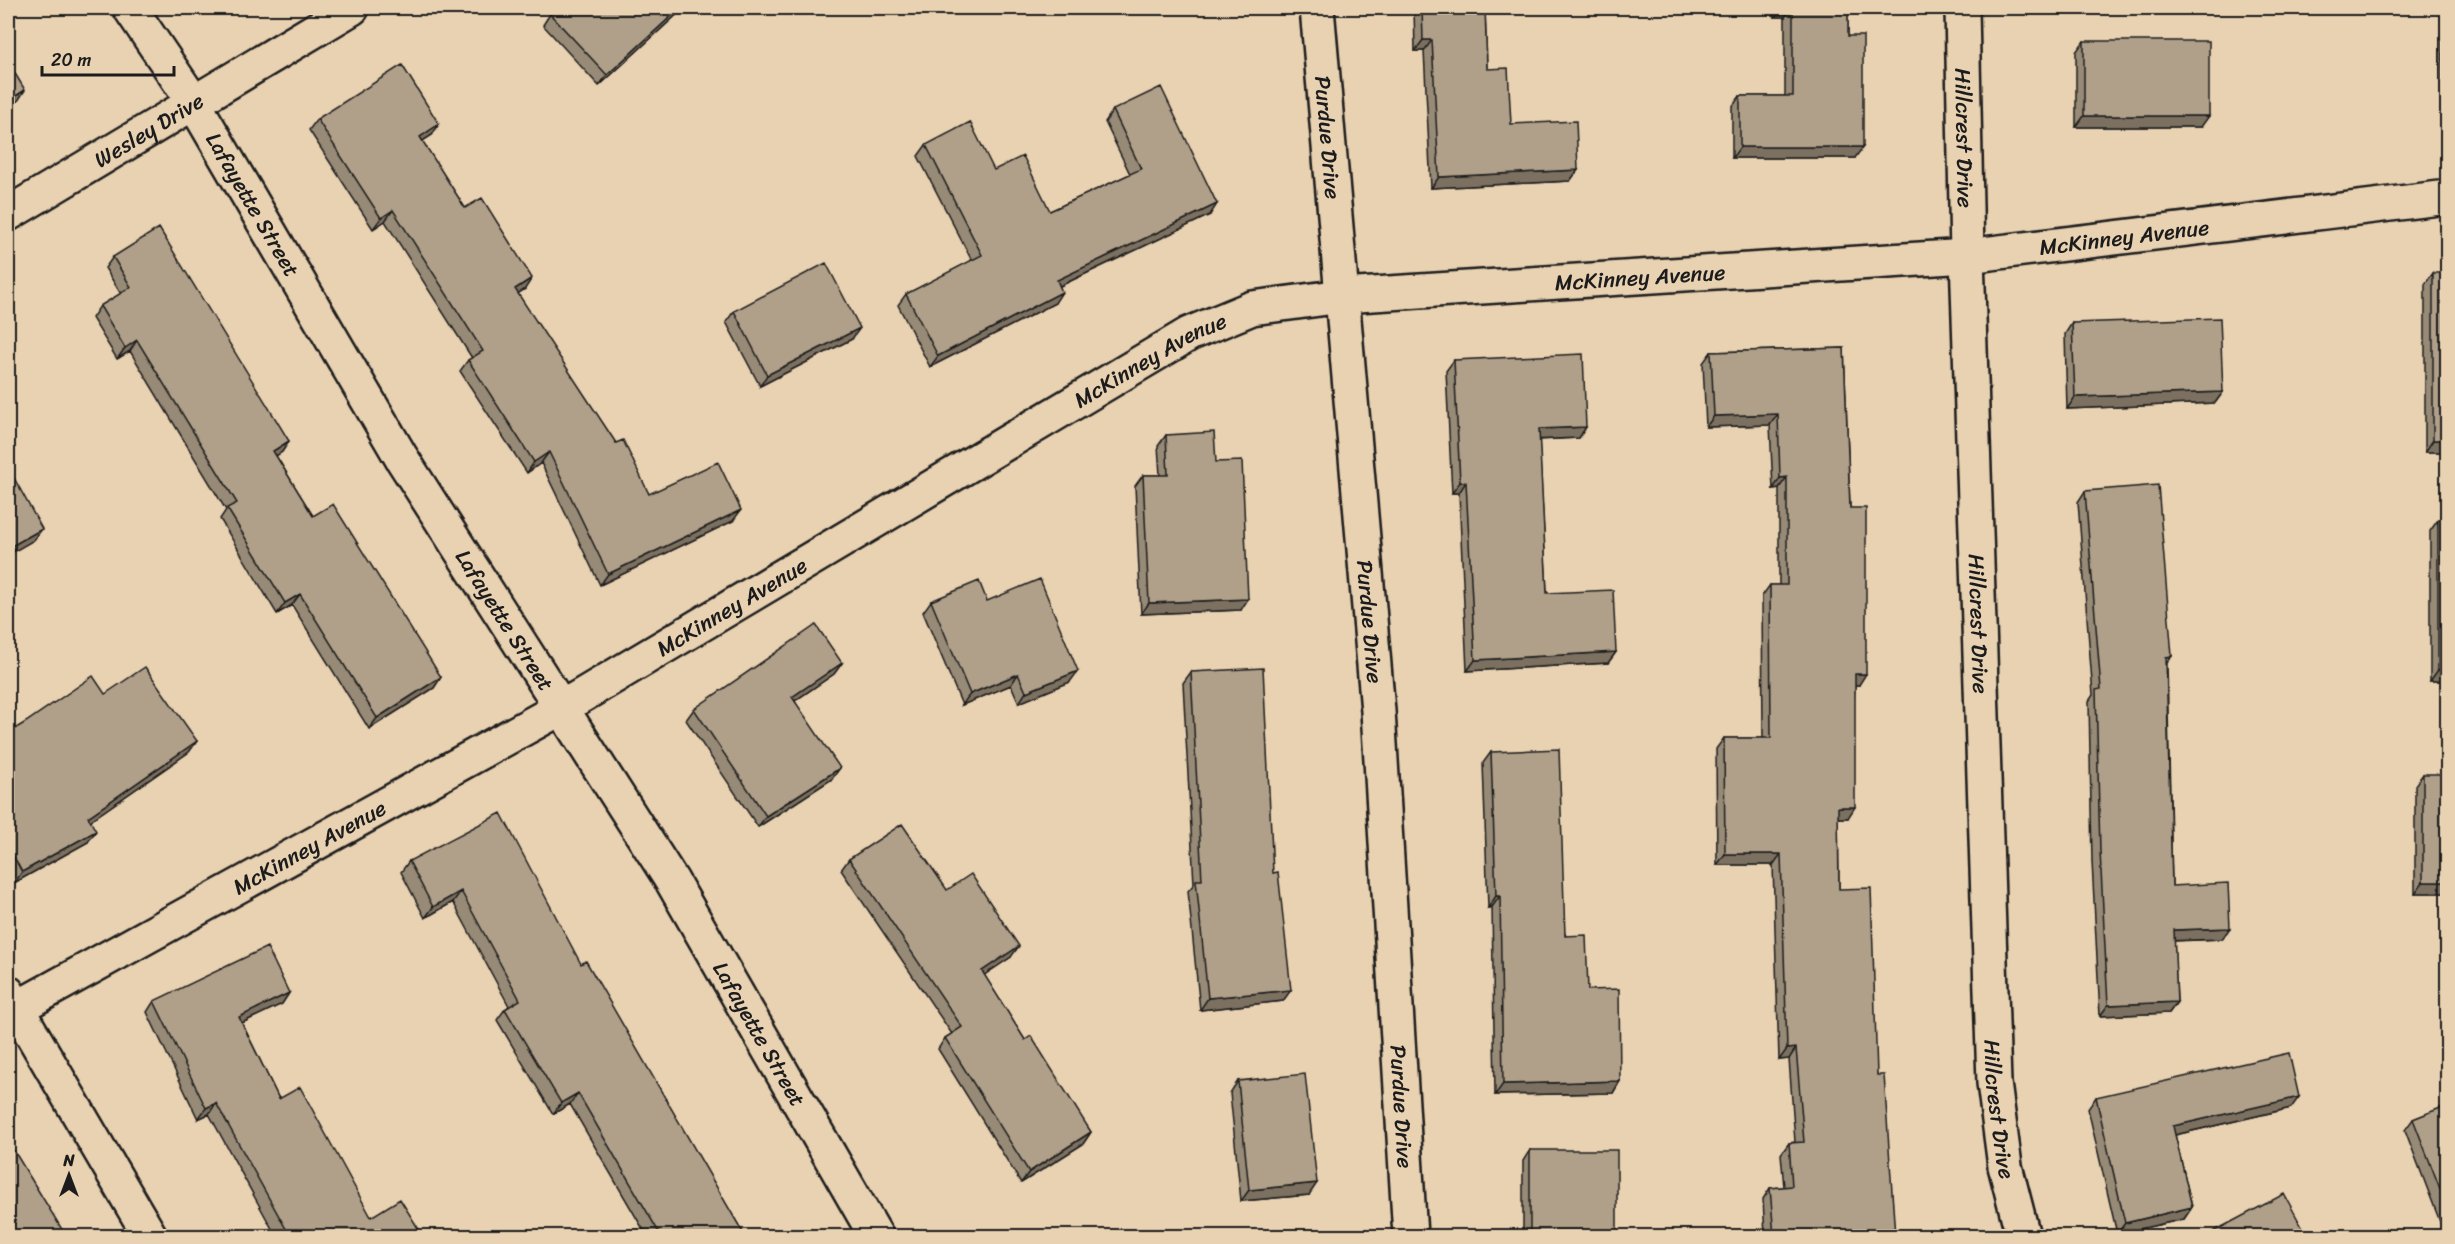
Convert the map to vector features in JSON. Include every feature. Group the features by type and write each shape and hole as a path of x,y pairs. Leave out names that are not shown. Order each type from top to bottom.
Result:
{"street":[{"name":"Lafayette Street","path":"130,8 194,103 401,457 672,881 876,1236"},
{"name":"Wesley Drive","path":"8,214 352,8"},
{"name":"Purdue Drive","path":"1317,8 1378,711 1410,1236"},
{"name":"Hillcrest Drive","path":"1962,8 1967,256 1994,1083 2005,1166 2024,1236"},
{"name":"McKinney Avenue","path":"10,1005 561,708 1189,334 1252,308 1342,296 1967,256 2448,197"},
{"path":"10,1005 150,1236"}],"building":[{"path":"558,8 680,8 607,75 550,14"},
{"path":"1422,8 1485,8 1487,69 1508,68 1511,124 1576,121 1578,170 1439,177 1432,40 1423,40"},
{"path":"1793,8 1848,8 1848,36 1863,36 1863,147 1740,147 1740,96 1793,96"},
{"path":"2084,41 2209,41 2209,116 2084,116"},
{"path":"8,62 25,90 8,101"},
{"path":"402,65 439,124 420,137 465,208 482,198 532,278 515,289 616,443 623,440 649,494 718,462 741,510 608,574 549,452 534,462 468,360 483,351 393,210 381,218 317,119"},
{"path":"1161,87 1217,204 1057,280 1062,292 938,356 906,294 982,255 926,145 970,122 994,170 1023,156 1050,211 1141,169 1113,110"},
{"path":"159,228 289,441 273,451 313,516 333,504 441,677 377,718 300,594 285,603 227,508 237,503 137,340 125,348 100,306 131,287 113,257"},
{"path":"826,263 860,328 767,375 734,311"},
{"path":"2433,273 2448,273 2448,440 2433,440"},
{"path":"2220,318 2223,392 2075,397 2072,323"},
{"path":"1844,348 1850,508 1866,508 1866,674 1855,674 1855,807 1838,807 1839,889 1871,888 1877,1075 1884,1075 1895,1236 1774,1236 1770,1188 1792,1186 1789,1143 1804,1142 1796,1048 1787,1049 1781,854 1725,854 1724,738 1771,738 1770,585 1787,585 1787,477 1780,478 1778,414 1714,416 1711,352"},
{"path":"1583,354 1586,427 1539,429 1547,593 1613,590 1616,652 1475,660 1466,482 1460,482 1454,360"},
{"path":"1214,432 1216,462 1242,461 1248,599 1149,603 1143,475 1168,475 1166,435"},
{"path":"8,467 42,529 8,548"},
{"path":"2158,485 2172,656 2166,657 2172,886 2228,883 2230,928 2174,930 2177,1002 2108,1005 2100,851 2096,690 2101,689 2085,491"},
{"path":"2438,520 2448,520 2448,670 2438,670"},
{"path":"1040,579 1078,671 1026,692 1018,674 970,694 931,601 979,581 987,601"},
{"path":"816,625 842,663 792,697 840,768 766,816 694,709"},
{"path":"145,667 197,741 88,817 96,831 22,872 8,846 8,733 93,676 105,694"},
{"path":"1263,668 1273,873 1278,872 1291,990 1208,998 1196,880 1202,880 1191,672"},
{"path":"1559,749 1565,936 1586,935 1588,990 1619,989 1620,1081 1503,1084 1500,896 1496,896 1491,752"},
{"path":"2423,774 2448,774 2448,882 2423,882"},
{"path":"501,813 581,964 586,961 745,1236 661,1236 578,1093 561,1103 505,1009 520,1000 461,891 433,907 409,861"},
{"path":"902,824 947,890 971,874 1019,946 982,971 1025,1040 1031,1036 1091,1132 1029,1172 945,1038 962,1027 849,859"},
{"path":"267,947 289,993 239,1017 279,1099 300,1087 371,1217 400,1199 423,1236 290,1236 216,1103 206,1108 154,1001"},
{"path":"2289,1053 2299,1097 2173,1126 2192,1207 2125,1223 2096,1097"},
{"path":"1305,1074 1317,1183 1249,1190 1238,1081"},
{"path":"2448,1105 2448,1209 2413,1119"},
{"path":"8,1141 66,1236 8,1236"},
{"path":"1530,1150 1617,1150 1617,1236 1530,1236"},
{"path":"2284,1194 2307,1236 2205,1236"},
{"path":"1142,1232 1145,1236 1132,1236"}]}
